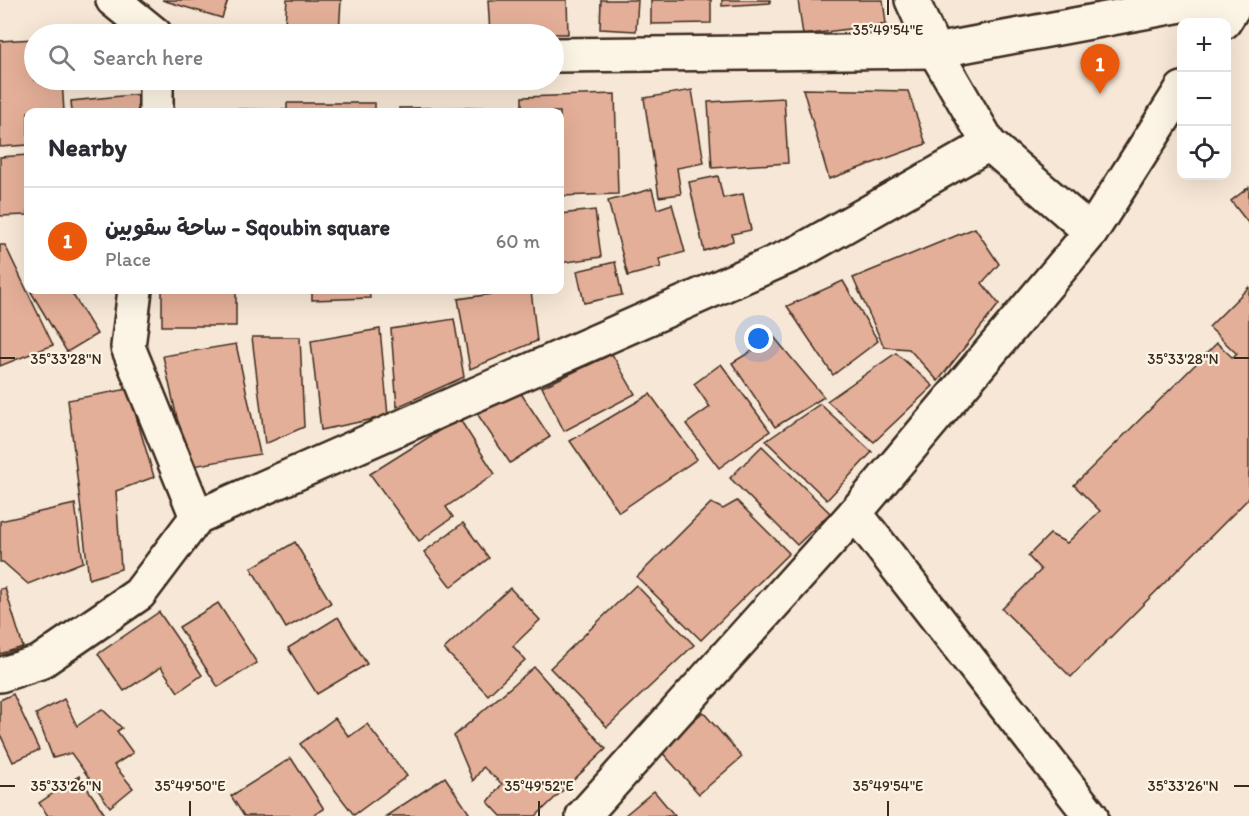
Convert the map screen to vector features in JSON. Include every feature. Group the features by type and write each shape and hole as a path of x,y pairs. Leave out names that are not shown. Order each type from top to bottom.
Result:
{"street":[{"path":"113,0 143,24"},
{"path":"912,0 934,51 988,144 1091,232"},
{"path":"564,55 934,51 1066,13 1209,0"},
{"path":"1227,18 1238,0"},
{"path":"156,90 156,108"},
{"path":"583,816 855,513 1091,232 1177,97"},
{"path":"0,675 40,662 139,594 197,517 799,252 988,144"},
{"path":"135,294 128,347 197,517"},
{"path":"855,513 1091,816"}],"building":[{"path":"162,0 228,0 222,18"},
{"path":"287,0 341,0 340,24 285,24"},
{"path":"488,0 567,0 568,34 564,34 564,24 489,24"},
{"path":"601,0 638,0 636,31 600,29"},
{"path":"651,0 711,0 711,23 651,24"},
{"path":"722,0 770,0 770,3 722,6"},
{"path":"798,0 883,0 886,24 803,35"},
{"path":"24,40 24,90 63,90 64,108 24,108 24,145 0,147 0,41"},
{"path":"803,89 908,91 926,144 829,179"},
{"path":"692,90 704,163 677,168 681,194 659,197 644,98"},
{"path":"141,94 143,108 72,108 71,101"},
{"path":"615,94 618,194 564,196 564,108 522,108 522,97"},
{"path":"784,98 788,163 712,168 708,102"},
{"path":"287,103 375,103 375,108 287,108"},
{"path":"512,107 512,108 399,108"},
{"path":"24,155 24,215 0,216 0,157"},
{"path":"718,176 723,198 743,194 751,230 732,234 733,241 704,251 689,182"},
{"path":"1249,187 1249,224 1231,201"},
{"path":"652,189 657,209 672,204 685,252 659,259 661,267 628,276 608,201"},
{"path":"595,210 601,257 564,262 564,214"},
{"path":"975,228 999,264 982,283 999,304 938,381 909,349 884,347 853,278"},
{"path":"0,245 5,245 24,285 24,294 29,294 53,345 0,366"},
{"path":"615,262 622,295 584,303 577,271"},
{"path":"843,281 878,341 833,375 787,306"},
{"path":"1249,287 1249,498 1071,677 1002,609 1041,570 1028,556 1050,534 1067,543 1100,511 1074,485 1217,343 1233,358 1237,354 1209,327"},
{"path":"32,294 72,294 97,334 67,352"},
{"path":"162,294 236,294 236,326 162,326"},
{"path":"312,294 370,294 370,298 312,300"},
{"path":"491,294 531,294 537,341 470,369 458,299"},
{"path":"454,319 464,377 397,407 391,329"},
{"path":"380,329 388,416 321,430 311,341"},
{"path":"252,337 300,337 304,427 265,444"},
{"path":"774,337 824,397 775,427 732,363"},
{"path":"236,344 260,454 188,467 163,356"},
{"path":"896,353 933,386 874,442 827,401"},
{"path":"612,354 635,394 564,431 542,387"},
{"path":"721,364 770,431 719,468 686,424 710,407 694,384"},
{"path":"516,386 550,437 510,463 476,412"},
{"path":"128,389 154,477 116,491 121,569 89,579 68,400"},
{"path":"650,394 697,459 619,512 570,441"},
{"path":"820,404 872,452 827,500 766,441"},
{"path":"459,418 495,474 446,507 453,517 419,541 370,474"},
{"path":"762,446 830,513 797,545 730,478"},
{"path":"737,501 789,553 701,640 637,577 711,503 723,509"},
{"path":"75,504 83,562 28,584 3,562 0,562 0,521"},
{"path":"463,523 489,558 451,587 424,552"},
{"path":"295,542 331,603 286,628 251,568"},
{"path":"636,585 694,645 607,727 550,668"},
{"path":"5,588 23,647 0,654 0,589"},
{"path":"510,588 540,620 513,646 525,660 488,695 444,649"},
{"path":"218,603 257,663 218,687 179,627"},
{"path":"159,612 202,675 178,692 161,667 124,691 98,654"},
{"path":"338,617 367,664 317,694 288,648"},
{"path":"534,667 606,749 536,816 501,816 488,802 502,784 483,767 473,781 454,736"},
{"path":"13,694 39,750 13,762 0,734 0,700"},
{"path":"64,699 77,726 102,709 122,728 117,731 133,753 114,765 133,788 110,807 71,753 53,758 36,714"},
{"path":"703,712 742,757 699,794 660,750"},
{"path":"335,718 349,737 367,724 407,776 354,815 300,744"},
{"path":"291,758 324,809 312,816 244,816 231,796"},
{"path":"79,776 106,816 48,816 39,803"},
{"path":"445,777 469,813 465,816 386,816"},
{"path":"654,791 675,816 624,816"}],"place":[{"name":"ساحة سقوبين - Sqoubin square","path":"1100,94"}]}
